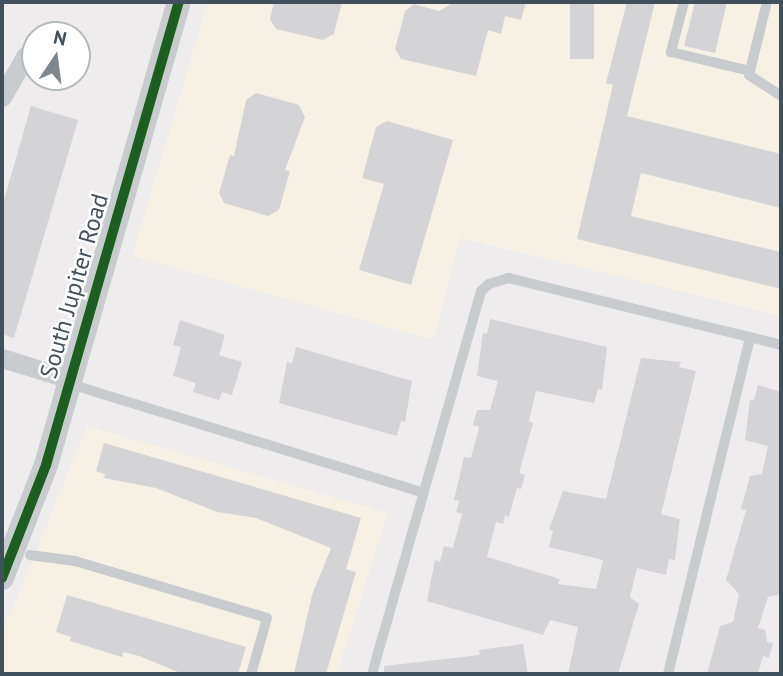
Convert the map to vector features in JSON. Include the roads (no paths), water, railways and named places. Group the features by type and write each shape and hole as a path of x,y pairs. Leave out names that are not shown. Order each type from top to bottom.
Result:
{"street":[{"name":"South Jupiter Road","path":"2,578 28,516 179,2"},
{"path":"2,97 21,64"},
{"path":"2,358 69,381"}],"lane":[{"path":"684,2 671,52 750,71 771,93 781,96"},
{"path":"750,71 767,2"},
{"path":"372,674 481,291 489,284 509,278 781,345"},
{"path":"668,674 750,337"},
{"path":"69,381 424,493"},
{"path":"30,555 75,561 267,618 251,674"}]}
